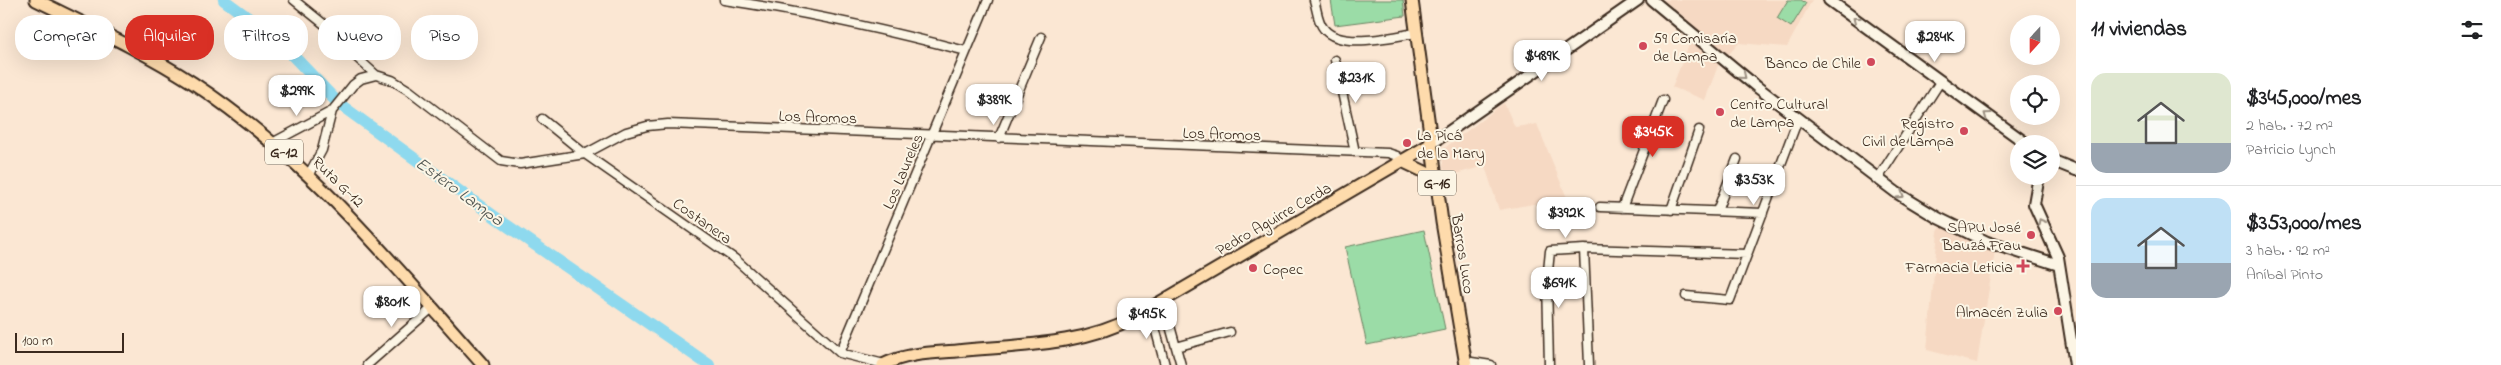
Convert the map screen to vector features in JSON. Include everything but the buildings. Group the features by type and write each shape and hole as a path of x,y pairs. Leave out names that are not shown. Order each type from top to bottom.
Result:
{"main road":[{"name":"Ruta G-12","path":"36,0 165,66 216,99 272,143 308,174 358,223 482,365"},
{"name":"Barros Luco","path":"1412,0 1431,144 1466,363"},
{"name":"Pedro Aguirre Cerda","path":"884,364 916,355 1081,338 1109,329 1150,309 1431,144 1638,0"},
{"path":"1652,0 1798,119 1877,180 1917,206 1973,236 2020,255 2059,265"},
{"path":"1829,0 2014,135"},
{"path":"1402,161 1425,172 1437,182"},
{"path":"2060,164 2076,170"},
{"path":"2037,185 2034,198 2036,209 2054,246 2059,265 2075,365"}],"street":[{"name":"Los Aromos","path":"294,0 335,33 343,45 376,75 392,80 410,91 501,161 520,164 585,154 626,132 647,126 668,124 1355,152 1391,154 1402,161"},
{"path":"724,0 790,9 870,26 966,51"},
{"name":"Los Laureles","path":"840,353 988,0"},
{"path":"1314,0 1322,27 1339,39 1351,40 1417,33"},
{"path":"998,138 1041,37"},
{"path":"1334,60 1355,152"},
{"path":"272,143 332,111 357,82 376,75"},
{"path":"1877,180 1940,82"},
{"path":"1622,208 1663,100"},
{"path":"308,174 322,150 332,111"},
{"name":"Costanera","path":"542,119 585,154 735,259 840,353"},
{"path":"1686,296 1730,300 1798,119"},
{"path":"1671,210 1699,130"},
{"path":"1717,211 1736,159"},
{"path":"1600,207 1763,213"},
{"path":"1550,365 1547,281 1550,251 1584,249 1747,254"},
{"path":"1584,249 1589,365"},
{"path":"1163,301 1181,365"},
{"path":"367,365 432,308"},
{"path":"1150,309 1165,365"},
{"path":"1159,343 1175,343 1230,332"},
{"path":"840,353 884,364"},
{"path":"1466,363 1491,365"}],"shaded area":[{"path":"1663,0 1812,0 1787,47 1739,43 1728,55"},
{"path":"1691,40 1719,63 1705,100 1672,87"},
{"path":"1504,103 1515,127 1537,124 1567,198 1499,210 1485,166 1444,177 1442,150"},
{"path":"1941,225 1995,251 1977,363 1927,350 1938,231"}],"green space":[{"path":"1331,0 1403,0 1405,16 1335,25"},
{"path":"1788,0 1801,0 1806,3 1791,27 1777,18"},
{"path":"1424,230 1445,329 1367,345 1345,247"}],"waterway":[{"name":"Estero Lampa","path":"224,0 279,41 338,103 502,222 709,365"}],"place":[{"name":"59 Comisaría de Lampa","path":"1643,46"},
{"name":"Banco de Chile","path":"1871,62"},
{"name":"Centro Cultural de Lampa","path":"1720,112"},
{"name":"Registro Civil de Lampa","path":"1964,131"},
{"name":"La Picá de la Mary","path":"1407,143"},
{"name":"SAPU José Bauzá Frau","path":"2031,235"},
{"name":"Farmacia Leticia","path":"2023,266"},
{"name":"Copec","path":"1253,268"},
{"name":"Almacén Zulia","path":"2058,311"}]}
